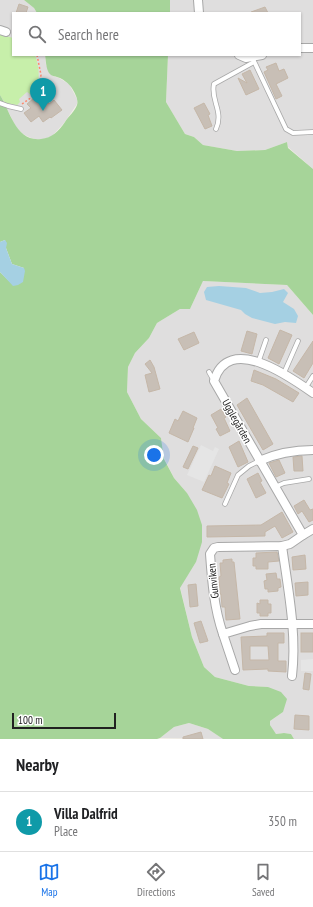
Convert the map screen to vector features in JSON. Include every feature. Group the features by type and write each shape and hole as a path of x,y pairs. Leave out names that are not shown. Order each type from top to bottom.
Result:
{"street":[{"path":"198,0 199,12"},
{"path":"301,48 313,48"},
{"path":"241,56 253,59 260,56"},
{"name":"Ugglegården","path":"303,535 210,375 217,372 228,361 235,358 244,358 284,373 313,393"},
{"path":"259,460 285,452 313,450"},
{"path":"303,535 313,529"},
{"name":"Gunviken","path":"235,670 215,604 210,554 214,548 218,547 282,546 293,542 303,535"},
{"path":"282,546 292,624 294,659 292,676"},
{"path":"223,634 250,626 313,624"}],"lane":[{"path":"216,129 220,118 214,93 214,84 253,59 286,129 293,133 313,132"},
{"path":"0,103 21,109"},
{"path":"258,363 266,340"},
{"path":"284,373 298,341"},
{"path":"305,388 313,376"},
{"path":"225,504 238,475 259,460"},
{"path":"275,487 284,483 309,479"}],"path":[{"path":"15,108 38,93 41,75 37,56"}],"shaded area":[{"path":"0,0 24,0 34,8 36,12 12,12 12,56 45,56 46,65 53,76 69,84 77,99 77,104 64,123 52,136 40,140 23,134 16,127 0,95"},
{"path":"170,0 313,0 313,169 288,147 287,142 265,150 237,151 203,145 194,137 185,134 166,102 168,56 301,56 301,12 170,12"},
{"path":"203,281 287,285 313,315 313,739 294,739 291,734 276,734 273,731 270,721 283,712 268,687 249,686 215,677 204,667 192,637 180,587 196,562 187,493 174,478 164,458 161,438 141,419 127,392 128,367 135,353 149,338 157,323 180,309 190,309"},
{"path":"201,445 213,451 215,447 219,449 204,482 187,475"},
{"path":"313,659 313,671 301,671 301,660"},
{"path":"189,723 208,729 223,739 160,738 174,727"}],"green space":[{"path":"24,0 170,0 170,12 36,12 34,8"},
{"path":"0,34 12,38 12,56 35,56 39,75 37,88 30,94 27,92 19,99 20,102 17,105 5,103 0,95"},
{"path":"45,56 168,56 166,102 185,134 194,137 203,145 237,151 265,150 287,142 288,148 313,169 313,315 287,285 203,281 190,309 180,309 157,323 149,338 135,353 128,367 127,392 141,419 161,438 164,459 174,478 187,493 197,510 202,525 202,542 196,562 180,588 192,637 204,667 215,677 249,686 268,687 281,692 287,699 283,712 270,721 270,725 276,734 291,734 294,739 223,739 208,729 189,723 174,727 157,739 0,739 0,272 10,282 24,268 12,264 6,248 5,240 0,242 0,95 15,124 25,136 32,139 41,139 52,136 58,131 75,109 77,100 68,83 50,74"}],"water":[{"path":"5,240 7,243 6,248 12,264 24,268 25,271 23,282 18,285 13,286 0,272 0,242"},
{"path":"219,286 246,288 260,293 284,289 288,293 283,302 294,309 298,316 296,323 285,322 275,324 252,318 241,310 206,300 204,292 207,287"}],"building":[{"path":"19,4 28,7 26,12 16,12"},
{"path":"265,7 268,12 251,12"},
{"path":"276,63 279,71 284,69 288,78 276,84 282,96 276,99 264,72 268,70 266,67"},
{"path":"250,70 259,89 246,95 238,78 247,83 242,74"},
{"path":"44,97 49,104 54,100 62,110 43,122 39,116 31,122 24,113 31,108 27,104 34,98 38,102"},
{"path":"204,103 210,114 208,115 212,126 205,129 194,108"},
{"path":"280,330 292,335 279,364 268,358"},
{"path":"247,331 257,334 252,354 241,351"},
{"path":"194,332 199,343 184,350 178,339"},
{"path":"313,341 313,363 304,378 293,371"},
{"path":"150,360 154,367 160,389 149,392 145,375 152,373 145,364"},
{"path":"254,370 276,379 299,393 293,402 263,385 251,381"},
{"path":"247,398 273,444 263,450 237,405"},
{"path":"221,409 226,417 224,418 230,431 220,436 216,429 218,428 211,415"},
{"path":"183,411 197,418 188,442 169,433 175,419 178,421"},
{"path":"239,441 248,462 238,467 229,447"},
{"path":"193,446 198,448 188,469 183,467"},
{"path":"302,456 303,471 294,471 293,457"},
{"path":"279,460 285,473 276,477 269,463"},
{"path":"215,466 231,473 227,483 229,484 222,498 202,490 209,475 211,476"},
{"path":"258,473 262,481 260,482 266,493 256,498 247,479"},
{"path":"304,500 310,510 313,509 313,520 309,522 302,511 298,514 294,506"},
{"path":"282,512 293,532 282,538 275,526 265,532 265,536 207,537 207,526 261,525"},
{"path":"277,552 279,561 268,562 268,569 256,569 256,566 253,566 253,558 256,558 256,553"},
{"path":"305,555 306,569 293,570 292,557"},
{"path":"232,559 232,562 234,562 240,619 226,620 225,607 222,607 220,594 220,563 223,563 223,560"},
{"path":"276,573 277,579 280,579 281,587 278,588 278,591 268,592 268,589 265,589 264,581 267,580 266,574"},
{"path":"308,582 308,595 296,596 295,583"},
{"path":"196,584 198,606 190,607 188,585"},
{"path":"260,600 268,600 268,604 271,604 271,613 268,613 268,616 260,616 260,613 257,613 257,603 260,604"},
{"path":"201,621 208,641 200,643 194,623"},
{"path":"267,633 284,633 284,643 278,643 278,661 286,661 286,672 268,671 268,669 243,670 241,637 267,636","holes":["250,646 268,646 269,660 250,660"]},
{"path":"301,633 313,633 313,652 301,652"},
{"path":"305,673 311,674 309,690 303,689"},
{"path":"295,715 309,716 309,730 294,729"},
{"path":"201,732 203,739 183,739 183,737"}],"place":[{"name":"Villa Dalfrid","path":"43,111"}]}
